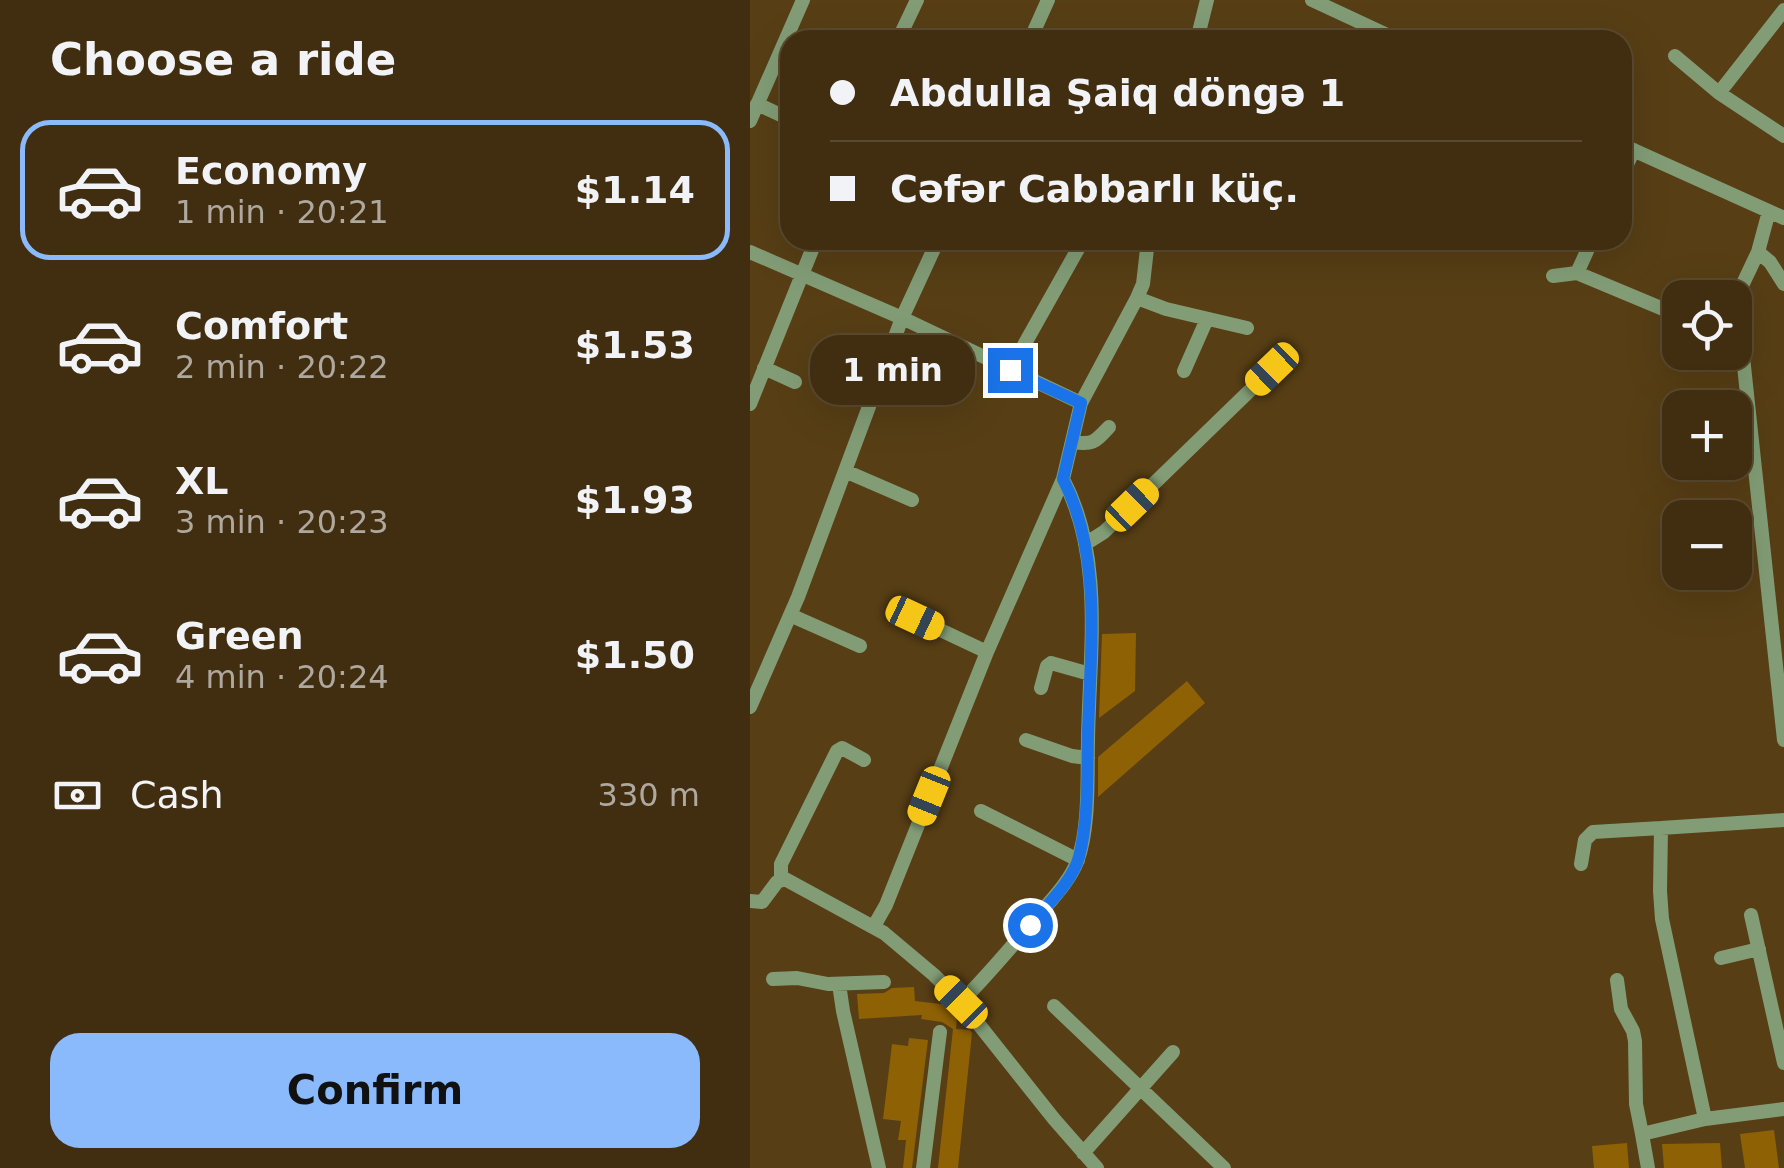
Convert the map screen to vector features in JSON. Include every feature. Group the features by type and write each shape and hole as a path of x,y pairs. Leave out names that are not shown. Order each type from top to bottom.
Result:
{"street":[{"path":"790,30 803,0"},
{"path":"903,30 917,0"},
{"path":"1034,30 1048,0"},
{"path":"1199,30 1207,0"},
{"path":"1312,0 1369,30"},
{"path":"1719,93 1784,10"},
{"path":"750,121 780,52"},
{"path":"1676,56 1719,93 1784,136"},
{"path":"757,104 780,114"},
{"path":"1632,150 1784,218"},
{"path":"1745,280 1758,252 1768,211"},
{"path":"750,404 812,250"},
{"path":"750,707 790,615 902,318 933,250"},
{"path":"1010,370 1077,250"},
{"path":"874,926 1063,479 1081,403 1138,298 1147,250"},
{"path":"1577,273 1587,250"},
{"path":"750,252 902,318 1081,403"},
{"path":"1758,252 1770,262 1784,284"},
{"path":"1553,276 1577,273 1662,308"},
{"path":"1138,298 1166,309 1248,328"},
{"path":"1184,371 1207,320"},
{"path":"764,368 795,382"},
{"path":"1085,544 1104,532 1272,369"},
{"path":"1741,370 1784,740"},
{"path":"1072,442 1094,442 1109,427"},
{"path":"845,471 912,500"},
{"path":"961,1002 1053,898 1078,860 1084,828 1092,616 1085,544 1074,499 1063,479"},
{"path":"790,615 860,646"},
{"path":"915,618 987,652"},
{"path":"1041,688 1051,663 1090,674"},
{"path":"1026,740 1088,758"},
{"path":"750,901 762,902 781,880 781,864 837,752 842,748 864,760"},
{"path":"981,811 1078,860"},
{"path":"1582,864 1585,840 1593,832 1784,820"},
{"path":"1661,828 1660,908 1705,1119"},
{"path":"781,880 790,880 874,926 922,965 961,1002 1098,1168"},
{"path":"1751,915 1784,1063"},
{"path":"1721,958 1759,950"},
{"path":"773,979 839,984 884,982"},
{"path":"1618,980 1621,1009 1635,1041 1636,1104 1648,1168"},
{"path":"839,984 879,1168"},
{"path":"1054,1006 1224,1168"},
{"path":"923,1168 940,1032"},
{"path":"1083,1153 1173,1052"},
{"path":"1642,1134 1705,1119 1784,1109"}],"building":[{"path":"1136,633 1135,691 1099,718 1102,634"},
{"path":"1187,681 1205,703 1098,797 1098,757"},
{"path":"914,987 915,1001 949,1005 957,1015 956,1029 972,1033 958,1168 938,1168 953,1029 942,1022 921,1019 922,1015 859,1019 857,994"},
{"path":"909,1038 928,1040 912,1168 903,1168 906,1140 898,1140 901,1121 883,1119 892,1044 908,1046"},
{"path":"1774,1130 1779,1168 1745,1168 1740,1134"},
{"path":"1627,1143 1629,1168 1594,1168 1592,1146"},
{"path":"1720,1143 1722,1168 1664,1168 1662,1144"}],"route":[{"path":"1010,370 1081,403 1063,479 1080,518 1092,616 1085,818 1078,860 1030,925"}]}
